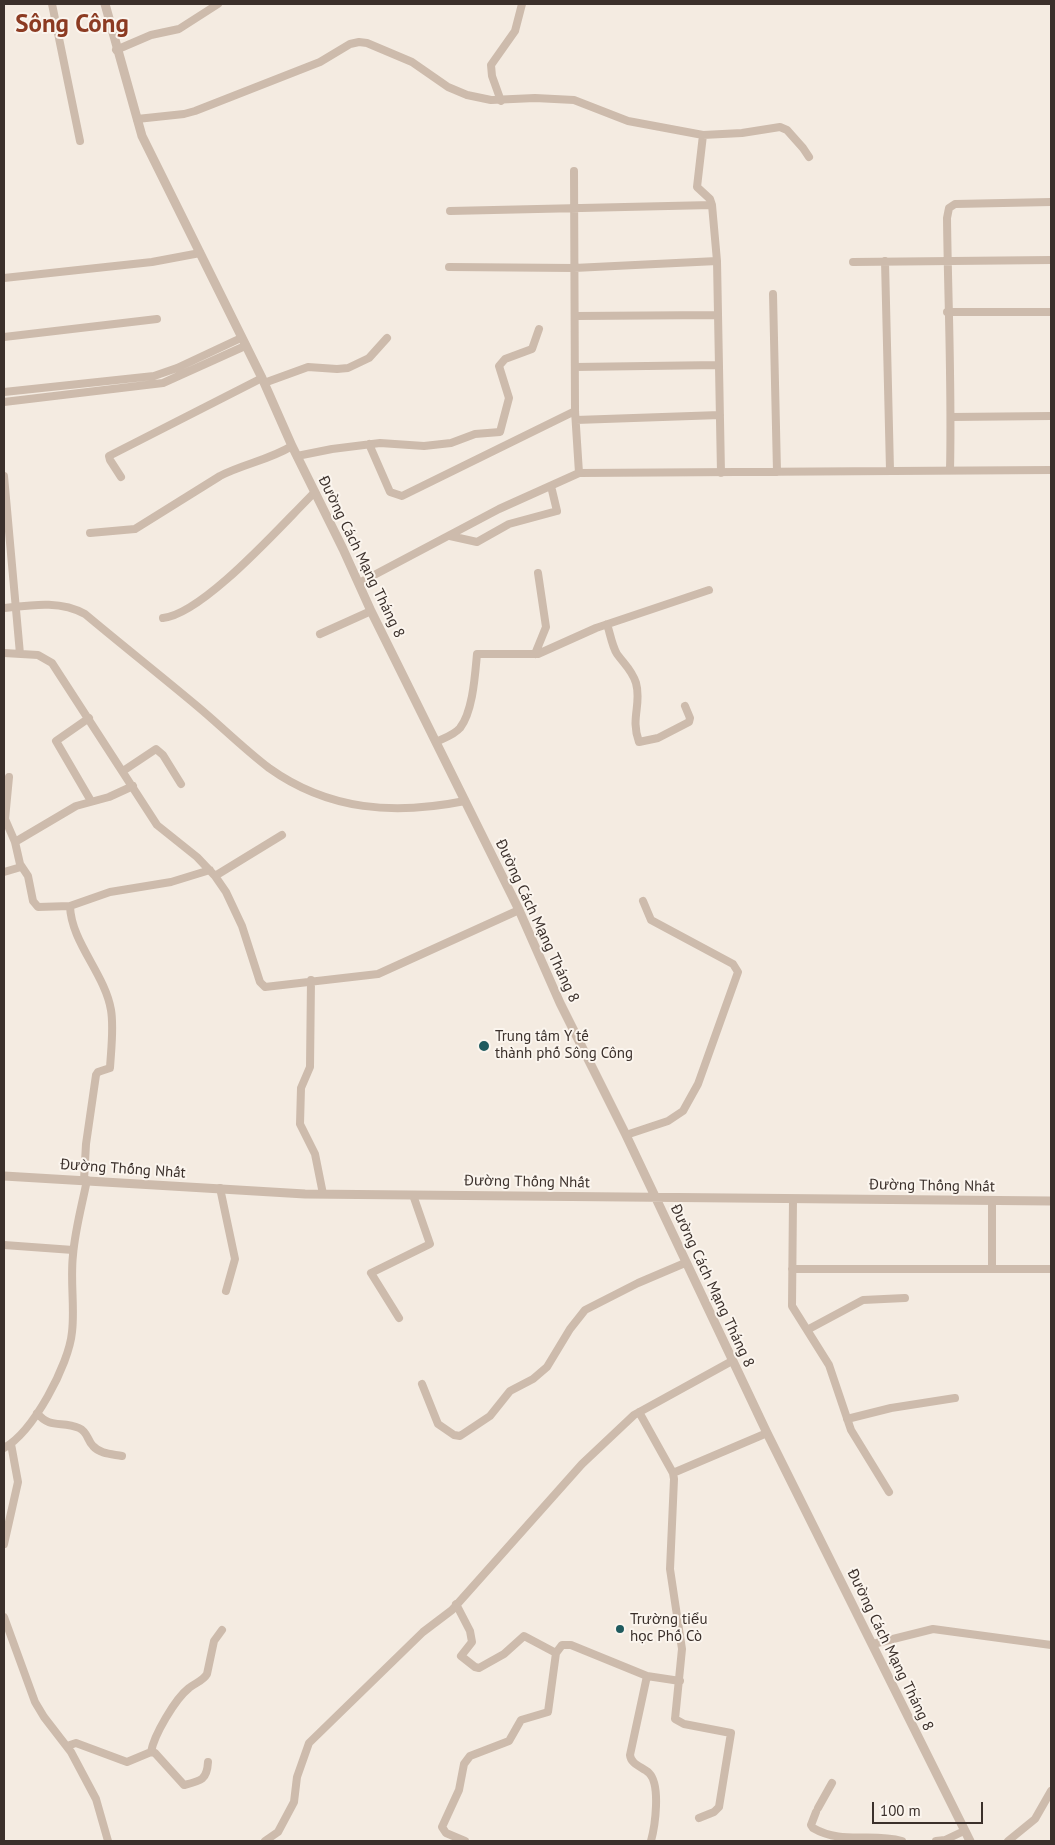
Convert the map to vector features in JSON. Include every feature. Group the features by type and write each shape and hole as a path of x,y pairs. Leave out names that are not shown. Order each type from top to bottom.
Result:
{"street":[{"path":"52,4 80,142"},
{"name":"Đường Cách Mạng Tháng 8","path":"105,4 116,50 142,136 263,380 292,446 316,492 371,611 519,910 560,1003 626,1136 732,1362 970,1841"},
{"path":"116,50 151,35 179,29 218,4"},
{"path":"501,100 492,76 491,65 515,31 522,4"},
{"path":"137,119 195,111 320,62 350,44 358,42 367,43 412,62 457,92 501,100 535,98 574,100 628,121 703,135 742,133 780,127 786,130 804,148 809,157"},
{"path":"703,135 697,187 710,199 712,206 717,261 721,473"},
{"path":"574,171 575,411 580,473"},
{"path":"950,470 952,417 947,312 947,213 951,205 1051,202"},
{"path":"450,211 712,206"},
{"path":"4,278 152,262 200,253"},
{"path":"853,262 1051,260"},
{"path":"449,267 574,268 717,261"},
{"path":"885,261 890,470"},
{"path":"773,294 777,472"},
{"path":"947,312 1051,312"},
{"path":"575,316 718,315"},
{"path":"4,337 157,319"},
{"path":"297,456 388,442 434,445 451,443 475,434 500,432 509,398 499,366 505,360 532,349 539,329"},
{"path":"121,477 109,456 263,380 308,367 336,370 348,368 368,358 387,338"},
{"path":"4,392 154,376 243,342"},
{"path":"4,402 163,383 243,342"},
{"path":"575,367 719,365"},
{"path":"52,388 53,397"},
{"path":"369,444 390,492 402,496 575,411"},
{"path":"576,420 720,415"},
{"path":"952,417 1051,416"},
{"path":"90,533 135,529 220,476 276,456 292,446"},
{"path":"359,583 477,520 580,473 1051,470"},
{"path":"4,476 6,517 20,654"},
{"path":"450,536 477,542 509,524 557,511 550,486"},
{"path":"163,618 177,615 225,580 316,492"},
{"path":"536,654 546,627 538,573"},
{"path":"436,742 456,732 465,719 475,679 477,654 498,652 536,654 607,624 709,590"},
{"path":"4,608 57,604 74,608 85,614 257,758 289,781 309,790 350,804 405,810 465,801"},
{"path":"320,634 371,611"},
{"path":"607,624 615,650 630,669 636,683 637,704 634,722 638,742 658,738 689,722 690,718 685,706"},
{"path":"4,653 38,655 52,663 157,825 216,876 236,909 262,985 268,987 311,980 370,975 388,970 519,910"},
{"path":"89,718 56,741 91,801"},
{"path":"123,771 156,749 163,755 181,784"},
{"path":"9,776 4,812 15,842 21,867 28,876 36,906 70,906 110,892 171,882 210,870"},
{"path":"15,842 76,806 109,797 133,786"},
{"path":"216,876 282,834"},
{"path":"4,872 21,867"},
{"path":"626,1136 668,1121 683,1111 698,1084 738,972 733,964 651,920 643,901"},
{"path":"4,1448 12,1444 47,1399 72,1338 73,1250 86,1180 86,1144 96,1075 98,1072 110,1068 112,1020 109,1001 97,971 72,922 70,906"},
{"path":"311,980 310,1067 301,1088 300,1124 315,1154 322,1194"},
{"name":"Đường Thống Nhất","path":"4,1176 322,1194 1051,1202"},
{"path":"220,1188 235,1259 226,1291"},
{"path":"399,1318 371,1273 430,1244 413,1195"},
{"path":"793,1199 792,1306 829,1364 854,1436 889,1492"},
{"path":"992,1201 992,1269"},
{"path":"4,1245 73,1250"},
{"path":"422,1384 438,1424 454,1436 460,1436 490,1416 510,1391 533,1379 547,1367 570,1329 585,1310 638,1283 686,1263"},
{"path":"792,1269 1051,1270"},
{"path":"807,1330 863,1300 905,1298"},
{"path":"266,1841 278,1832 294,1802 297,1777 310,1743 383,1670 456,1604 582,1464 639,1412 732,1362"},
{"path":"847,1418 899,1406 955,1398"},
{"path":"639,1412 673,1473 670,1569 682,1639 680,1681 675,1719 684,1724 730,1733 719,1807 714,1812 699,1818"},
{"path":"37,1413 49,1423 71,1425 84,1431 91,1445 102,1452 122,1456"},
{"path":"673,1473 767,1434"},
{"path":"4,1544 18,1482 12,1444"},
{"path":"456,1604 472,1635 472,1642 461,1656 475,1667 479,1668 504,1654 524,1636 556,1653"},
{"path":"4,1617 38,1709 68,1746 100,1807 108,1841"},
{"path":"873,1644 933,1629 1051,1645"},
{"path":"151,1752 152,1744 172,1708 188,1689 207,1674 214,1641 222,1630"},
{"path":"465,1841 446,1833 442,1827 459,1790 466,1760 470,1756 509,1741 522,1720 548,1712 556,1653 562,1645 571,1645 647,1676 680,1681"},
{"path":"647,1676 630,1755 632,1762 649,1772 654,1784 656,1819 651,1841"},
{"path":"68,1746 76,1743 126,1762 151,1752 159,1756 184,1784 204,1778 207,1774 208,1762"},
{"path":"832,1783 817,1810 811,1825 813,1828 825,1834 852,1840 881,1836 902,1841"},
{"path":"1008,1841 1035,1819 1051,1791"},
{"path":"936,1841 945,1840 964,1831"}],"place":[{"name":"Trung tâm Y tế thành phố Sông Công","path":"484,1046"},
{"name":"Trường tiểu học Phố Cò","path":"620,1629"}],"district":[{"name":"Sông Công","path":"72,25"}]}
